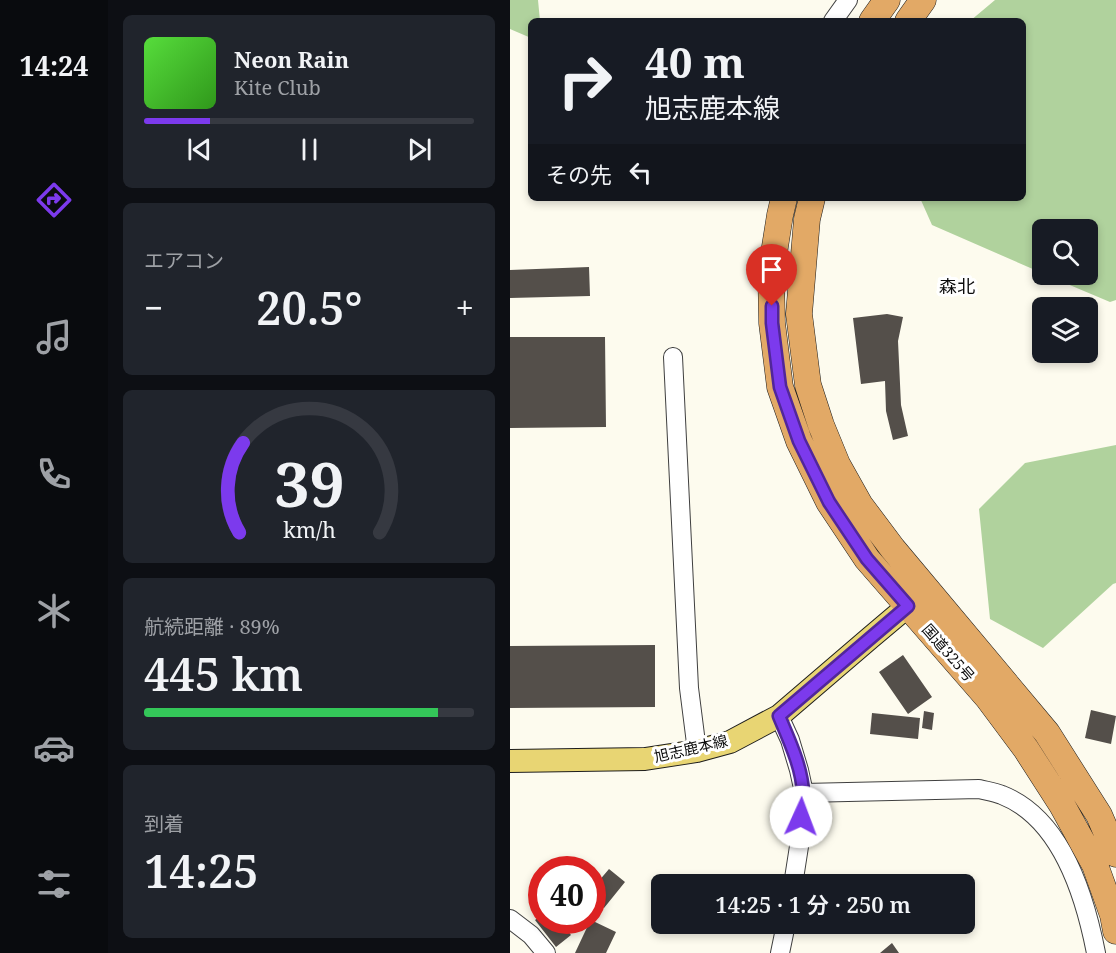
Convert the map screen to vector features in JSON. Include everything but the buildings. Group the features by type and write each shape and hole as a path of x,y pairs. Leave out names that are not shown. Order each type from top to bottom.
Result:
{"highway":[{"path":"874,18 887,0"},
{"path":"910,18 923,0"},
{"name":"国道325号","path":"783,201 771,272 772,323 780,387 799,441 829,502 867,559 988,698 1026,749 1062,805 1095,865 1113,915 1116,931"},
{"name":"国道325号","path":"811,201 807,219 799,314 808,386 837,464 860,505 893,549 1047,733 1099,815 1116,855"}],"main road":[{"name":"旭志鹿本線","path":"510,761 645,759 697,751 730,742 779,716 928,590"}],"street":[{"path":"834,18 848,0"},
{"path":"673,357 689,688 697,751"},
{"path":"779,716 790,741 804,794 795,874"},
{"path":"804,794 980,789 1003,795 1027,809 1047,828 1064,854 1079,890 1096,953"},
{"path":"510,919 531,935 546,953"},
{"path":"780,953 784,934"}],"green space":[{"path":"510,0 538,0 540,18 528,18 528,37 510,29"},
{"path":"995,0 1116,0 1116,300 1110,302 1070,285 1098,285 1098,219 1032,219 1032,269 932,225 921,201 1026,201 1026,18 974,18"},
{"path":"1116,445 1116,583 1043,648 990,619 979,509 1025,463"}],"district":[{"name":"森北","path":"957,287"}],"route":[{"path":"772,306 780,387 799,441 829,502 867,559 908,606 779,716 799,770 804,794 801,817"}]}
